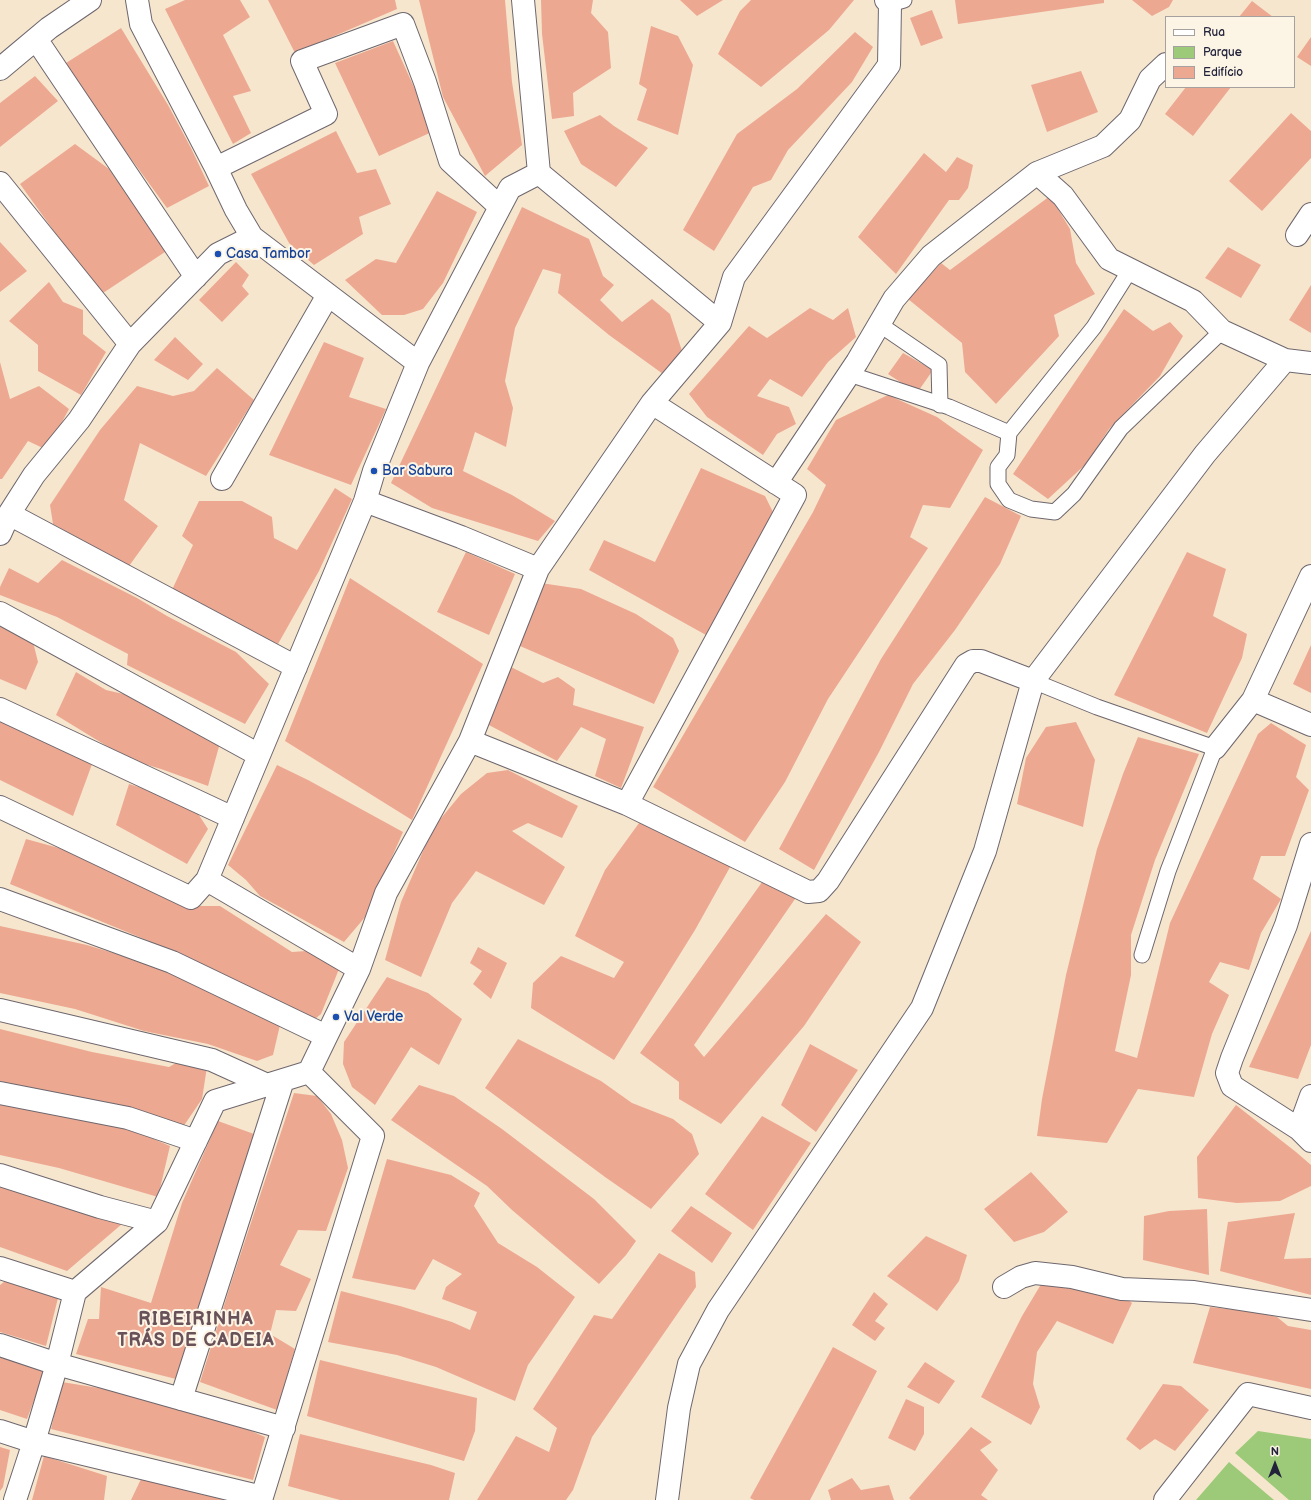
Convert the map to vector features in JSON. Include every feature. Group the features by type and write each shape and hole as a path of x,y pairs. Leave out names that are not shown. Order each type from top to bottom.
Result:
{"street":[{"path":"0,70 49,28 90,0"},
{"path":"137,0 141,24 216,168 236,210 252,237 418,363"},
{"path":"523,0 539,173 720,324"},
{"path":"15,1500 58,1364 75,1292 157,1222 216,1101 309,1072 359,969 386,893 470,741 538,569 652,403 720,324 734,277 889,65 893,1"},
{"path":"216,168 326,114 302,62 404,24 425,82 450,161 500,207"},
{"path":"36,39 196,277"},
{"path":"776,483 849,374 894,298 931,256 1037,173 1103,146 1130,120 1150,79 1165,65"},
{"path":"0,806 191,898 207,880 365,502 374,471 418,363 510,188 539,173"},
{"path":"1037,173 1063,196 1109,259 1193,301 1222,331 1285,360 1311,364"},
{"path":"0,183 130,344"},
{"path":"1297,235 1311,214"},
{"path":"0,534 10,514 34,475 79,420 130,344 218,254 252,237"},
{"path":"222,479 328,295"},
{"path":"666,1500 679,1408 689,1364 718,1310 922,1008 985,851 1033,681 1205,454 1285,360"},
{"path":"627,804 795,495 652,403"},
{"path":"365,502 461,537 538,569"},
{"path":"10,514 296,667"},
{"path":"1215,748 1253,700 1311,576"},
{"path":"0,613 259,755"},
{"path":"470,741 627,804 808,892 819,891 828,881 966,665 974,661 981,661 1033,681"},
{"path":"1253,700 1311,725"},
{"path":"0,709 233,818"},
{"path":"1311,844 1286,925 1227,1073 1232,1086 1305,1135 1311,1096"},
{"path":"207,880 359,969"},
{"path":"0,900 172,962 326,1036"},
{"path":"0,1010 212,1060 275,1082"},
{"path":"0,1432 34,1442 262,1498 373,1136 309,1072"},
{"path":"181,1399 275,1082"},
{"path":"0,1093 128,1118 196,1142"},
{"path":"0,1175 100,1207 157,1222"},
{"path":"0,1268 75,1292"},
{"path":"1004,1287 1021,1277 1035,1273 1072,1277 1122,1289 1194,1292 1311,1310"},
{"path":"0,1345 58,1364 284,1428"},
{"path":"1165,1500 1248,1394 1311,1408"}],"lane":[{"path":"1130,270 1094,327 1009,433 1007,455 998,467 998,484 1010,500 1031,509 1055,512 1074,494 1121,428 1222,331"},
{"path":"879,324 939,365 940,404"},
{"path":"849,374 940,404 1009,433"},
{"path":"1033,681 1097,707 1215,748 1168,871 1142,955"}],"green space":[{"path":"1258,1431 1311,1439 1311,1500 1289,1500 1235,1453"},
{"path":"1229,1462 1274,1500 1196,1500"}],"building":[{"path":"185,0 240,0 250,17 223,35 251,91 233,96 251,133 233,144 165,9"},
{"path":"268,0 395,0 397,9 295,53"},
{"path":"419,0 505,0 512,82 522,145 485,176 443,97"},
{"path":"541,0 593,0 591,13 608,32 611,68 573,93 574,116 552,119 542,34"},
{"path":"680,0 723,0 697,16"},
{"path":"751,0 854,0 829,30 761,87 718,54 740,11"},
{"path":"955,0 1104,0 1104,3 958,24"},
{"path":"1132,0 1173,0 1169,7 1152,16"},
{"path":"1252,1 1272,16 1240,16"},
{"path":"932,10 943,38 921,46 910,18"},
{"path":"651,26 678,36 693,65 678,135 637,120 647,89 639,84"},
{"path":"121,28 168,105 209,186 167,208 113,134 66,63"},
{"path":"855,32 873,47 852,82 788,150 771,180 753,187 714,251 683,230 737,134 797,89"},
{"path":"1311,37 1311,66 1297,57"},
{"path":"393,41 434,131 379,156 335,63"},
{"path":"1081,71 1098,112 1047,132 1031,85"},
{"path":"35,76 58,101 0,147 0,103"},
{"path":"1185,88 1230,88 1193,136 1165,114"},
{"path":"1291,113 1311,131 1311,158 1262,211 1229,181"},
{"path":"600,115 648,148 616,187 581,164 564,131"},
{"path":"336,131 357,173 376,169 391,204 359,217 363,234 314,265 289,243 251,174"},
{"path":"75,144 109,169 168,250 100,295 20,184"},
{"path":"924,153 946,172 957,157 973,165 968,188 959,200 949,200 896,274 858,237"},
{"path":"437,191 477,212 443,283 423,309 404,315 382,315 345,280 376,259 396,263"},
{"path":"1050,196 1070,229 1076,263 1095,294 1054,315 1059,336 996,404 965,372 962,343 908,299 941,263 950,270"},
{"path":"522,207 589,239 603,276 614,285 600,300 622,322 652,299 670,314 682,351 663,374 609,335 558,293 561,274 543,269 515,328 505,381 513,408 506,447 475,432 463,471 512,495 555,521 538,541 432,508 391,483"},
{"path":"0,242 27,271 0,292"},
{"path":"1228,247 1261,265 1241,298 1205,278"},
{"path":"236,262 249,275 242,286 249,294 222,322 199,300"},
{"path":"49,282 63,302 83,310 83,334 106,352 81,395 38,371 38,345 9,321"},
{"path":"1311,285 1311,333 1289,320"},
{"path":"810,308 833,320 848,308 856,337 828,362 802,397 770,379 757,396 789,407 796,424 777,434 763,455 707,417 689,394 749,326 767,338"},
{"path":"1124,309 1153,331 1170,322 1183,336 1160,376 1109,429 1087,463 1048,499 1013,474"},
{"path":"175,337 203,364 188,380 154,360"},
{"path":"324,342 364,358 349,397 386,409 351,485 269,455"},
{"path":"903,353 933,370 917,393 888,374"},
{"path":"0,362 10,399 39,386 69,409 47,450 28,441 2,479 0,479"},
{"path":"217,368 254,400 206,476 140,443 124,500 158,526 129,566 53,524 50,505 100,430 137,386 173,396 194,391"},
{"path":"888,395 937,417 983,450 950,508 923,505 910,537 928,548 828,699 785,782 745,842 653,787 813,512 826,485 807,469 836,420"},
{"path":"701,468 765,496 774,514 706,635 589,570 604,540 655,562"},
{"path":"335,488 352,499 319,571 278,644 248,632 171,592 193,545 182,536 199,501 242,501 272,517 274,538 297,550"},
{"path":"985,497 1021,516 1000,564 955,630 913,684 879,752 814,870 779,849 881,659"},
{"path":"466,552 515,574 489,635 437,612"},
{"path":"1187,552 1226,569 1213,616 1247,634 1242,658 1207,733 1114,695"},
{"path":"62,560 137,598 167,616 236,652 269,684 245,724 127,665 128,654 57,617 0,595 0,587 9,568 38,583"},
{"path":"350,578 483,664 412,820 285,741"},
{"path":"534,582 581,589 636,614 673,638 679,651 654,704 513,643"},
{"path":"0,619 30,630 38,662 26,690 0,679"},
{"path":"1311,645 1311,693 1293,684"},
{"path":"511,667 543,683 558,677 575,689 573,705 644,727 621,788 595,776 606,739 581,727 557,761 487,724"},
{"path":"76,672 106,690 145,699 220,743 208,786 128,759 56,715"},
{"path":"0,718 95,756 73,816 0,780"},
{"path":"1076,722 1095,760 1083,827 1017,804 1026,758 1046,727"},
{"path":"1271,723 1306,745 1296,777 1309,790 1285,856 1261,856 1253,879 1281,899 1261,933 1249,970 1220,962 1209,982 1229,995 1212,1034 1194,1097 1138,1089 1107,1143 1037,1136 1042,1099 1066,975 1097,849 1123,774 1138,737 1199,754 1155,860 1131,935 1131,975 1115,1051 1137,1058 1170,923 1258,734"},
{"path":"277,765 308,780 403,832 366,916 344,942 260,896 246,880 228,865"},
{"path":"508,770 578,806 562,838 528,823 512,831 565,867 544,905 476,871 452,903 421,977 385,960 401,902 433,828 461,794 487,773"},
{"path":"129,784 158,793 195,809 208,829 187,864 116,825"},
{"path":"647,812 734,860 695,930 614,1060 531,1008 533,983 561,956 614,978 624,962 575,936 605,870"},
{"path":"26,839 66,850 196,906 220,906 292,952 306,951 339,969 321,1014 308,1025 243,988 149,941 10,884"},
{"path":"770,871 804,886 694,1045 704,1057 826,914 861,942 804,1026 721,1124 679,1099 679,1082 640,1053"},
{"path":"0,926 87,945 185,975 280,1025 273,1055 257,1061 208,1044 144,1031 75,1009 0,993"},
{"path":"1311,931 1311,1045 1298,1079 1249,1067"},
{"path":"478,947 507,963 491,999 473,984 482,971 470,963"},
{"path":"387,977 428,993 462,1019 439,1065 411,1047 375,1105 352,1087 343,1064 344,1042"},
{"path":"0,1029 92,1052 169,1067 183,1059 207,1067 202,1099 183,1127 0,1081"},
{"path":"518,1039 601,1081 632,1103 673,1119 692,1134 699,1154 651,1209 605,1177 485,1088"},
{"path":"810,1044 858,1070 816,1132 781,1105"},
{"path":"419,1085 454,1096 502,1129 594,1199 636,1241 626,1255 599,1284 512,1210 487,1186 391,1120"},
{"path":"294,1093 317,1096 331,1114 342,1140 348,1168 326,1231 298,1230 280,1265 311,1279 296,1311 276,1310 270,1334 295,1349 277,1410 200,1382"},
{"path":"0,1102 121,1125 170,1146 158,1197 59,1168 0,1155"},
{"path":"1236,1105 1311,1165 1311,1186 1280,1201 1237,1203 1198,1198 1197,1157"},
{"path":"762,1116 811,1143 753,1230 705,1194"},
{"path":"218,1121 254,1134 180,1380 76,1354 88,1319 99,1319 101,1287 151,1303 182,1203"},
{"path":"387,1159 451,1175 480,1193 474,1206 498,1243 537,1267 575,1297 528,1365 515,1401 436,1367 397,1355 328,1342 341,1291 400,1306 452,1322 470,1330 477,1312 442,1299 446,1287 462,1274 433,1259 415,1290 352,1278"},
{"path":"1031,1172 1068,1212 1044,1232 1014,1242 984,1209"},
{"path":"0,1184 122,1224 67,1271 0,1247"},
{"path":"691,1206 732,1233 712,1263 671,1231"},
{"path":"1207,1209 1209,1275 1143,1260 1144,1216 1169,1211"},
{"path":"1295,1213 1284,1259 1311,1258 1311,1295 1220,1271 1228,1222"},
{"path":"926,1236 967,1255 959,1281 937,1311 887,1276"},
{"path":"659,1253 695,1272 696,1287 592,1437 573,1490 566,1500 477,1500 516,1436 549,1452 557,1428 533,1409 594,1315 612,1319"},
{"path":"1046,1276 1101,1280 1132,1303 1113,1344 1057,1321 1037,1352 1033,1384 1040,1407 1031,1425 981,1397 1022,1316"},
{"path":"9,1278 59,1294 46,1346 0,1332 0,1285"},
{"path":"874,1292 888,1304 875,1321 885,1328 875,1341 852,1325"},
{"path":"1210,1307 1254,1312 1277,1317 1288,1326 1311,1330 1311,1389 1193,1363"},
{"path":"833,1347 877,1371 810,1500 754,1500 750,1498"},
{"path":"0,1352 47,1365 27,1419 0,1410"},
{"path":"320,1360 477,1398 475,1431 464,1461 307,1416"},
{"path":"925,1362 955,1381 939,1404 907,1387"},
{"path":"62,1382 111,1390 231,1422 265,1437 253,1480 51,1429"},
{"path":"1163,1384 1181,1386 1209,1410 1175,1451 1155,1439 1140,1450 1126,1439"},
{"path":"906,1399 924,1407 924,1434 915,1451 888,1438"},
{"path":"971,1427 992,1442 980,1450 998,1470 981,1495 988,1500 911,1500 909,1498"},
{"path":"300,1434 431,1465 455,1473 449,1500 340,1500 288,1486"},
{"path":"0,1447 10,1450 3,1487 0,1491"},
{"path":"44,1456 107,1476 104,1500 32,1500"},
{"path":"852,1478 861,1490 889,1485 894,1500 831,1500 828,1490"},
{"path":"141,1479 225,1499 225,1500 131,1500"}],"place":[{"name":"Casa Tambor","path":"218,254"},
{"name":"Bar Sabura","path":"374,471"},
{"name":"Val Verde","path":"336,1017"}],"district":[{"name":"RIBEIRINHA TRÁS DE CADEIA","path":"196,1330"}]}
